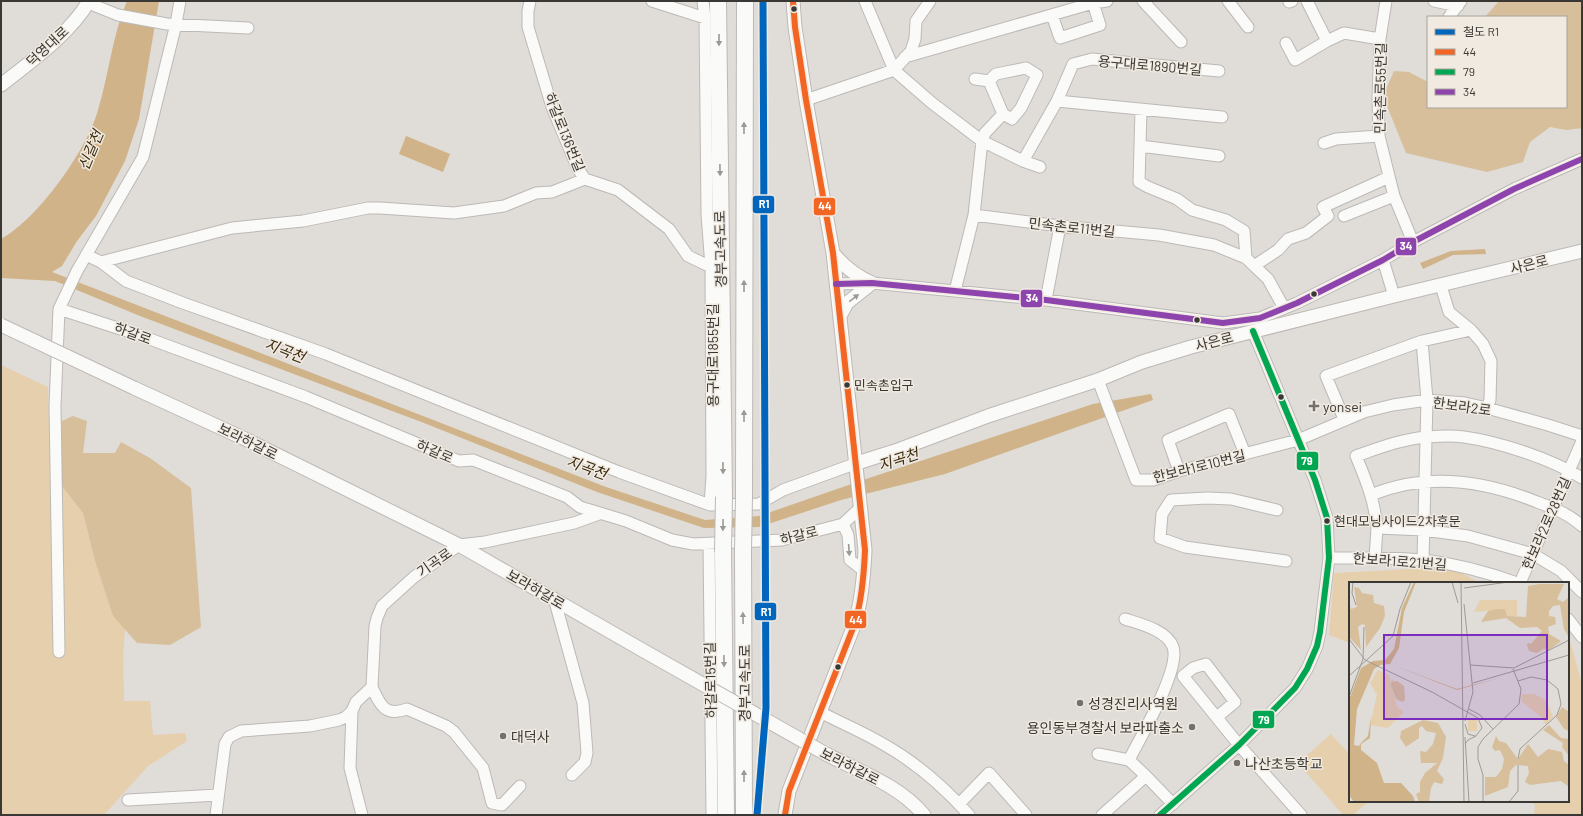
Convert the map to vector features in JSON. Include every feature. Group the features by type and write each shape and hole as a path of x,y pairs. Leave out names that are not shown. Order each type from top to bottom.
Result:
{"highway":[{"name":"경부고속도로","path":"718,1 716,548 726,815"},
{"name":"경부고속도로","path":"744,1 744,815"}],"main road":[{"path":"785,815 789,791 855,623 860,606 865,550 832,253 806,100 795,27 793,1"},
{"name":"덕영대로","path":"1,86 62,34 89,2"},
{"name":"사은로","path":"857,468 895,451 988,416 1099,385 1149,360 1191,347 1394,296 1582,252"},
{"path":"832,253 845,267 859,277 872,283 847,303 840,316"},
{"name":"보라하갈로","path":"1,325 243,438 459,545 826,754 898,791 912,801 924,815"}],"street":[{"path":"58,652 55,406 59,307 77,270 143,157 180,1"},
{"name":"하갈로136번길","path":"530,1 528,11 528,27 552,107 578,169 585,180 618,190 669,228 688,256 711,267"},
{"path":"652,1 705,18"},
{"name":"용구대로1855번길","path":"703,1 705,18 707,214 711,267 712,476 716,501"},
{"path":"864,1 894,70 932,103 982,141 1023,161 1040,167"},
{"path":"806,100 894,70 912,51 915,39 916,21 930,1"},
{"path":"905,57 1052,15 1107,1"},
{"name":"용구대로1890번길","path":"1142,1 1181,42"},
{"path":"1228,1 1248,27"},
{"path":"1307,1 1327,41"},
{"name":"민속촌로55번길","path":"1386,1 1380,39 1378,97 1379,136 1394,196 1413,242"},
{"path":"1434,1 1459,4"},
{"path":"89,2 118,15 175,24 248,28"},
{"path":"1052,15 1060,38 1100,25 1093,4"},
{"path":"1450,16 1459,4"},
{"path":"1286,44 1295,60 1344,33 1380,39"},
{"name":"용구대로1890번길","path":"1023,161 1057,101 1073,64 1092,59 1219,71"},
{"path":"1026,68 1038,71 1021,108 1012,119 1003,114 989,81 996,74 1026,68"},
{"path":"975,79 989,81"},
{"path":"1057,101 1222,117"},
{"path":"1141,109 1139,182 1177,199 1192,210 1226,220 1238,226 1244,231 1246,258"},
{"path":"956,291 974,215 982,141 985,133 1003,114"},
{"path":"1324,143 1336,139 1379,136"},
{"path":"1140,146 1219,156"},
{"path":"836,284 872,283 1046,300 1223,323 1260,318 1383,260 1413,242 1514,189 1582,159"},
{"path":"1254,266 1278,250 1288,239 1306,233 1328,216 1323,207 1389,177"},
{"path":"101,262 242,226 303,221 368,208 454,213 504,206 536,193 552,192 585,180"},
{"path":"1344,216 1394,196"},
{"name":"민속촌로11번길","path":"974,215 1060,226 1159,235 1214,245 1246,258 1268,279 1284,308"},
{"path":"1046,300 1060,226"},
{"path":"86,255 101,262 126,281 326,354 619,472 716,501 759,504 783,490 857,468"},
{"path":"1383,260 1394,296"},
{"path":"1441,286 1449,312 1471,330 1483,344 1492,361 1490,400 1487,408"},
{"name":"하갈로","path":"59,307 306,397 460,461 473,460 567,498 580,507 626,521 672,540 716,548 782,540 843,524"},
{"path":"1344,419 1326,376 1422,341 1471,330"},
{"path":"1160,815 1239,745 1295,688 1307,669 1317,646 1320,632 1329,558 1328,518 1315,480 1253,331"},
{"path":"1422,341 1427,400 1423,560"},
{"name":"한보라1로10번길","path":"1099,385 1136,480 1153,480 1179,471 1298,440"},
{"name":"한보라2로","path":"1298,440 1344,419 1364,412 1393,405 1427,400 1464,403 1487,408 1582,436"},
{"path":"1179,471 1168,440 1229,414 1245,454"},
{"path":"1375,558 1377,528 1372,495 1356,456 1392,443 1426,437 1463,437 1502,446 1569,470 1582,478"},
{"name":"한보라2로28번길","path":"1519,582 1533,554 1582,441"},
{"path":"1372,495 1383,490 1425,481 1456,481 1488,486 1523,496 1573,517 1582,526"},
{"path":"1277,510 1231,499 1207,498 1171,500 1162,514 1160,538 1185,547 1286,561"},
{"path":"861,511 843,524 848,535 850,560 864,571"},
{"name":"기곡로","path":"520,786 502,805 492,803 483,768 454,732 446,726 407,709 397,712 386,710 380,704 372,687 375,626 382,606 414,577 459,545 485,542 574,523 599,514"},
{"path":"1377,528 1424,530 1468,536 1533,554 1561,571 1582,592"},
{"name":"하갈로15번길","path":"712,815 716,548"},
{"name":"한보라1로21번길","path":"1329,558 1423,560 1474,570 1515,582"},
{"path":"554,598 583,703 587,753 585,762 572,775"},
{"path":"1125,619 1145,626 1166,637 1173,647 1174,657 1169,679 1157,707 1129,760"},
{"path":"1569,620 1581,632"},
{"path":"1217,717 1236,702 1206,664 1193,668 1183,676 1239,745 1301,815"},
{"path":"216,815 225,744 229,737 235,733 243,731 310,726 338,720 346,717 352,711 356,702 372,687"},
{"path":"352,711 350,768 362,815"},
{"path":"820,712 894,751 924,773 959,804 969,815"},
{"path":"1098,754 1129,760 1173,804"},
{"path":"959,804 989,773 1026,815"},
{"path":"1102,815 1146,776"},
{"path":"128,800 218,795"}],"shaded area":[{"path":"1499,1 1582,1 1582,128 1566,130 1550,127 1530,142 1523,162 1487,172 1406,153 1383,96 1394,71 1409,72 1427,81 1427,108 1567,108 1567,16 1486,16"},
{"path":"1,365 48,387 50,474 67,491 83,513 95,561 113,616 125,629 123,655 124,701 150,701 153,735 185,733 187,741 148,766 104,815 1,815"},
{"path":"73,416 87,421 83,453 115,453 121,442 150,458 191,488 201,627 170,645 137,643 113,616 95,561 83,513 62,486 62,421"},
{"path":"1451,567 1478,582 1349,582 1349,643 1329,635 1334,573"},
{"path":"1569,638 1582,684 1582,815 1534,815 1535,805 1530,802 1569,802"},
{"path":"1331,734 1349,754 1349,802 1368,802 1353,815 1343,815 1298,763"}],"water":[{"name":"신갈천","path":"127,1 159,1 139,119 125,161 96,216 77,241 62,266 52,272 606,487 705,520 759,516 1093,404 1151,394 1153,400 945,474 841,500 759,527 704,528 597,492 424,423 140,316 55,281 1,278 1,239 30,216 45,200 72,163 92,126 102,96 114,41"},
{"path":"406,136 450,154 443,172 399,154"},
{"path":"1485,249 1486,254 1453,255 1423,269 1420,263 1451,251"}],"rail line":[{"name":"R1","path":"757,815 766,708 763,1"}],"transit line":[{"name":"44","path":"785,815 789,791 855,623 862,587 865,550 833,253 806,100 795,27 793,1"},
{"name":"34","path":"836,284 872,283 1046,300 1223,323 1260,318 1297,303 1383,260 1413,242 1514,189 1582,159"},
{"name":"79","path":"1160,815 1239,745 1295,688 1307,669 1317,646 1320,632 1329,558 1327,518 1315,480 1253,331"}],"place":[{"name":"민속촌입구","path":"847,385"},
{"name":"yonsei","path":"1314,406"},
{"name":"현대모닝사이드2차후문","path":"1327,521"},
{"name":"성경진리사역원","path":"1080,703"},
{"name":"용인동부경찰서 보라파출소","path":"1192,727"},
{"name":"대덕사","path":"503,736"},
{"name":"나산초등학교","path":"1237,763"}],"water label":[{"name":"지곡천","path":"285,350"},
{"name":"지곡천","path":"898,459"},
{"name":"지곡천","path":"587,467"}]}
